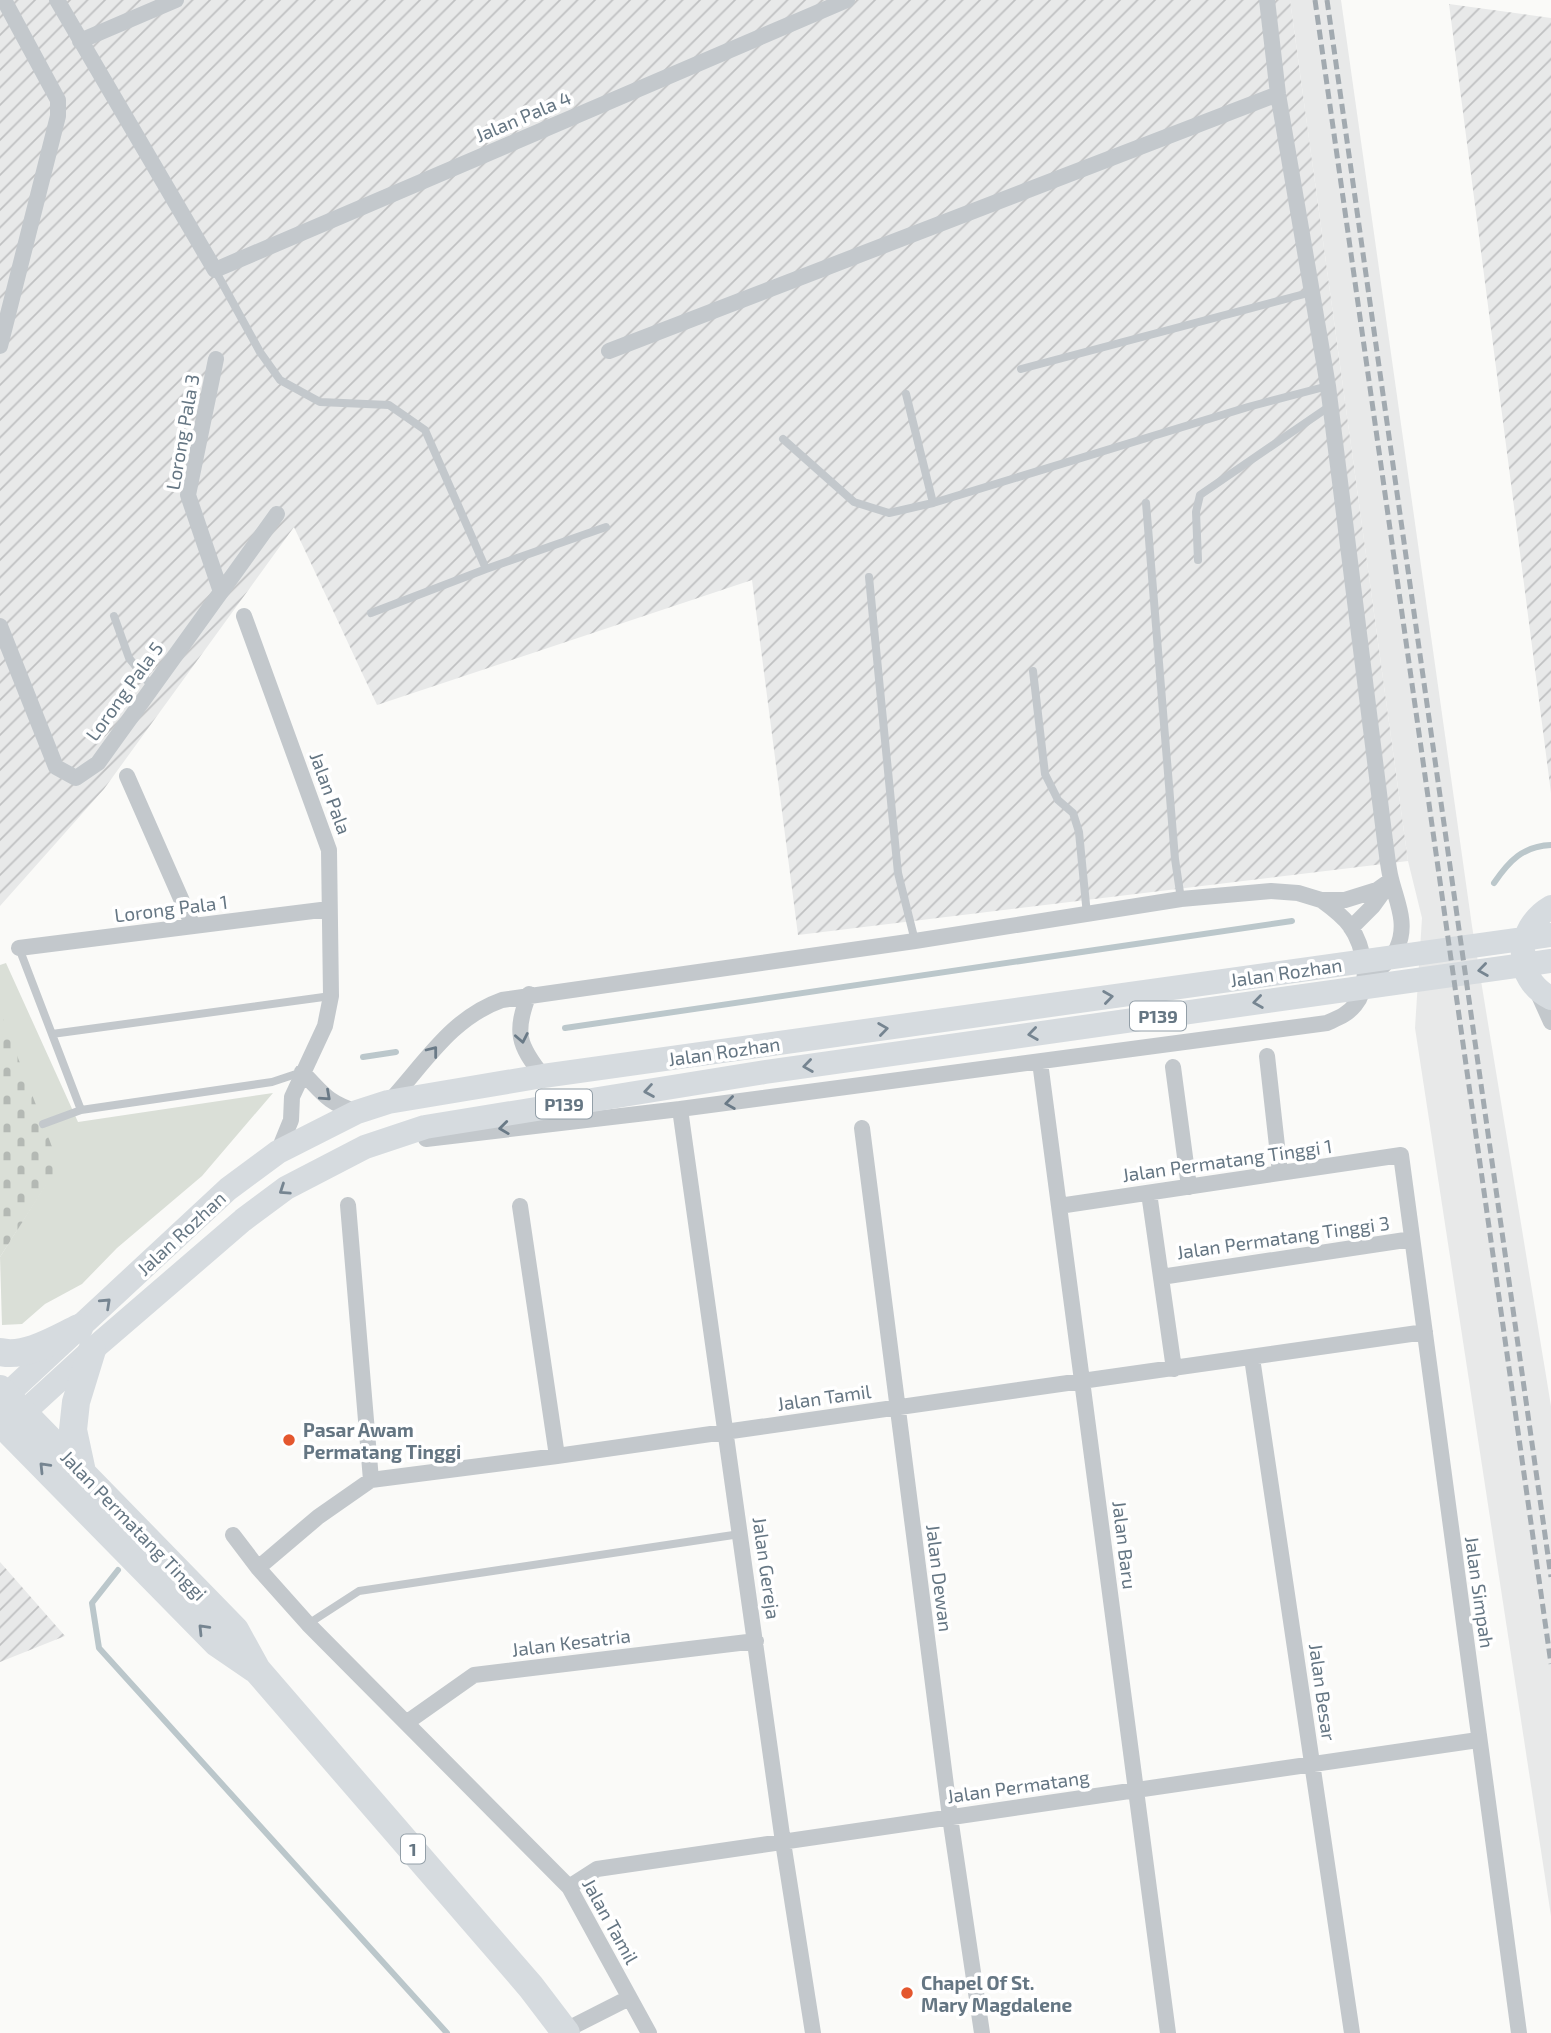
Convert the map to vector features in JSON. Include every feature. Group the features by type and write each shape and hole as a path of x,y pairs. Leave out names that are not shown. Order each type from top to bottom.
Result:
{"highway":[{"path":"0,1352 85,1339 73,1430 82,1472"},
{"name":"Jalan Permatang Tinggi","path":"6,1408 82,1472 235,1629 257,1671 477,1923 565,2032"},
{"name":"Jalan Permatang Tinggi","path":"6,1408 217,1643 257,1671"}],"main road":[{"path":"1544,994 1526,975 1522,944 1529,929 1543,912 1551,907"},
{"name":"Jalan Rozhan","path":"85,1339 228,1189 278,1152 357,1112 388,1102 543,1076 1551,935"},
{"name":"Jalan Rozhan","path":"6,1408 85,1339 295,1183 365,1147 425,1127 765,1072 1551,961"}],"street":[{"path":"0,346 58,108 58,100 5,0"},
{"path":"57,0 215,270"},
{"path":"80,41 176,0"},
{"name":"Jalan Pala 4","path":"215,270 847,0"},
{"path":"1267,0 1278,94 1328,386 1391,880 1400,908 1401,934 1396,950 1364,984"},
{"path":"609,351 1278,94"},
{"name":"Lorong Pala 3","path":"216,359 188,495 221,592"},
{"name":"Lorong Pala 5","path":"0,626 56,767 76,778 98,763 277,513"},
{"name":"Jalan Pala","path":"244,616 329,850 331,996 325,1026 292,1097 291,1120 278,1152"},
{"path":"127,776 193,926"},
{"path":"388,1102 462,1020 482,1007 530,994 915,941 1181,899 1271,891 1298,893 1321,900 1345,900 1362,897 1391,880"},
{"path":"1351,928 1373,906 1391,880"},
{"path":"365,1147 497,1129 680,1110 1327,1023 1343,1016 1357,1004 1364,984 1360,947 1351,928 1339,913 1321,900"},
{"name":"Lorong Pala 1","path":"19,948 329,909"},
{"path":"530,994 519,1028 520,1042 528,1058 543,1076"},
{"path":"1544,994 1551,1022"},
{"path":"1267,1056 1280,1173"},
{"name":"Jalan Baru","path":"1040,1062 1168,2033"},
{"path":"1173,1067 1189,1187"},
{"path":"302,1072 336,1105 357,1112"},
{"name":"Jalan Gereja","path":"680,1110 783,1842 813,2033"},
{"name":"Jalan Dewan","path":"862,1128 950,1817 982,2033"},
{"name":"Jalan Permatang Tinggi 1","path":"1059,1206 1401,1155"},
{"name":"Jalan Simpah","path":"1401,1155 1519,2033"},
{"path":"1149,1192 1174,1368"},
{"path":"348,1205 371,1479"},
{"path":"520,1206 556,1456"},
{"name":"Jalan Permatang Tinggi 3","path":"1161,1277 1412,1240"},
{"name":"Jalan Tamil","path":"258,1568 318,1517 371,1479 556,1456 1424,1332"},
{"name":"Jalan Besar","path":"1252,1358 1352,2033"},
{"name":"Jalan Tamil","path":"233,1535 307,1624 569,1887 649,2033"},
{"name":"Jalan Kesatria","path":"406,1723 474,1675 756,1641"},
{"name":"Jalan Permatang","path":"569,1887 597,1869 1478,1740"},
{"path":"565,2032 629,1998"}],"lane":[{"path":"215,270 260,352 280,380 320,402 389,405 425,430 486,569"},
{"path":"1021,369 1312,292"},
{"path":"783,439 855,502 889,513 933,503 1235,411 1328,386"},
{"path":"906,394 933,503"},
{"path":"1198,560 1196,512 1200,495 1330,406"},
{"path":"1146,503 1174,846 1181,899"},
{"path":"371,613 607,527"},
{"path":"869,576 898,873 915,941"},
{"path":"114,616 129,658 153,688"},
{"path":"1033,671 1045,774 1058,800 1073,813 1079,832 1087,915"},
{"path":"19,948 81,1111"},
{"path":"52,1034 331,996"},
{"path":"43,1124 81,1111 272,1082 302,1072"},
{"path":"307,1624 359,1591 740,1534"}],"shaded area":[{"path":"0,0 1290,0 1408,861 798,935 752,580 377,705 294,527 104,789 0,906"},
{"path":"1290,0 1341,0 1472,926 1551,1406 1551,1916 1415,1028 1422,918 1408,861"},
{"path":"1449,4 1551,18 1551,793"},
{"path":"0,1562 65,1636 0,1662"}],"green space":[{"path":"6,963 78,1122 273,1093 202,1176 117,1248 82,1284 45,1304 22,1324 2,1325 0,1257 58,1165 0,1013 0,965"},
{"path":"0,1011 59,1165 0,1257"}],"waterway":[{"path":"1494,883 1518,856 1532,848 1551,845"},
{"path":"565,1028 1292,921"},
{"path":"363,1057 396,1052"},
{"path":"118,1570 92,1603 99,1648 447,2033"}],"railway":[{"path":"1315,0 1551,1664"},
{"path":"1327,0 1551,1577"}],"place":[{"name":"Pasar Awam Permatang Tinggi","path":"289,1440"},
{"name":"Chapel Of St. Mary Magdalene","path":"907,1993"}]}
